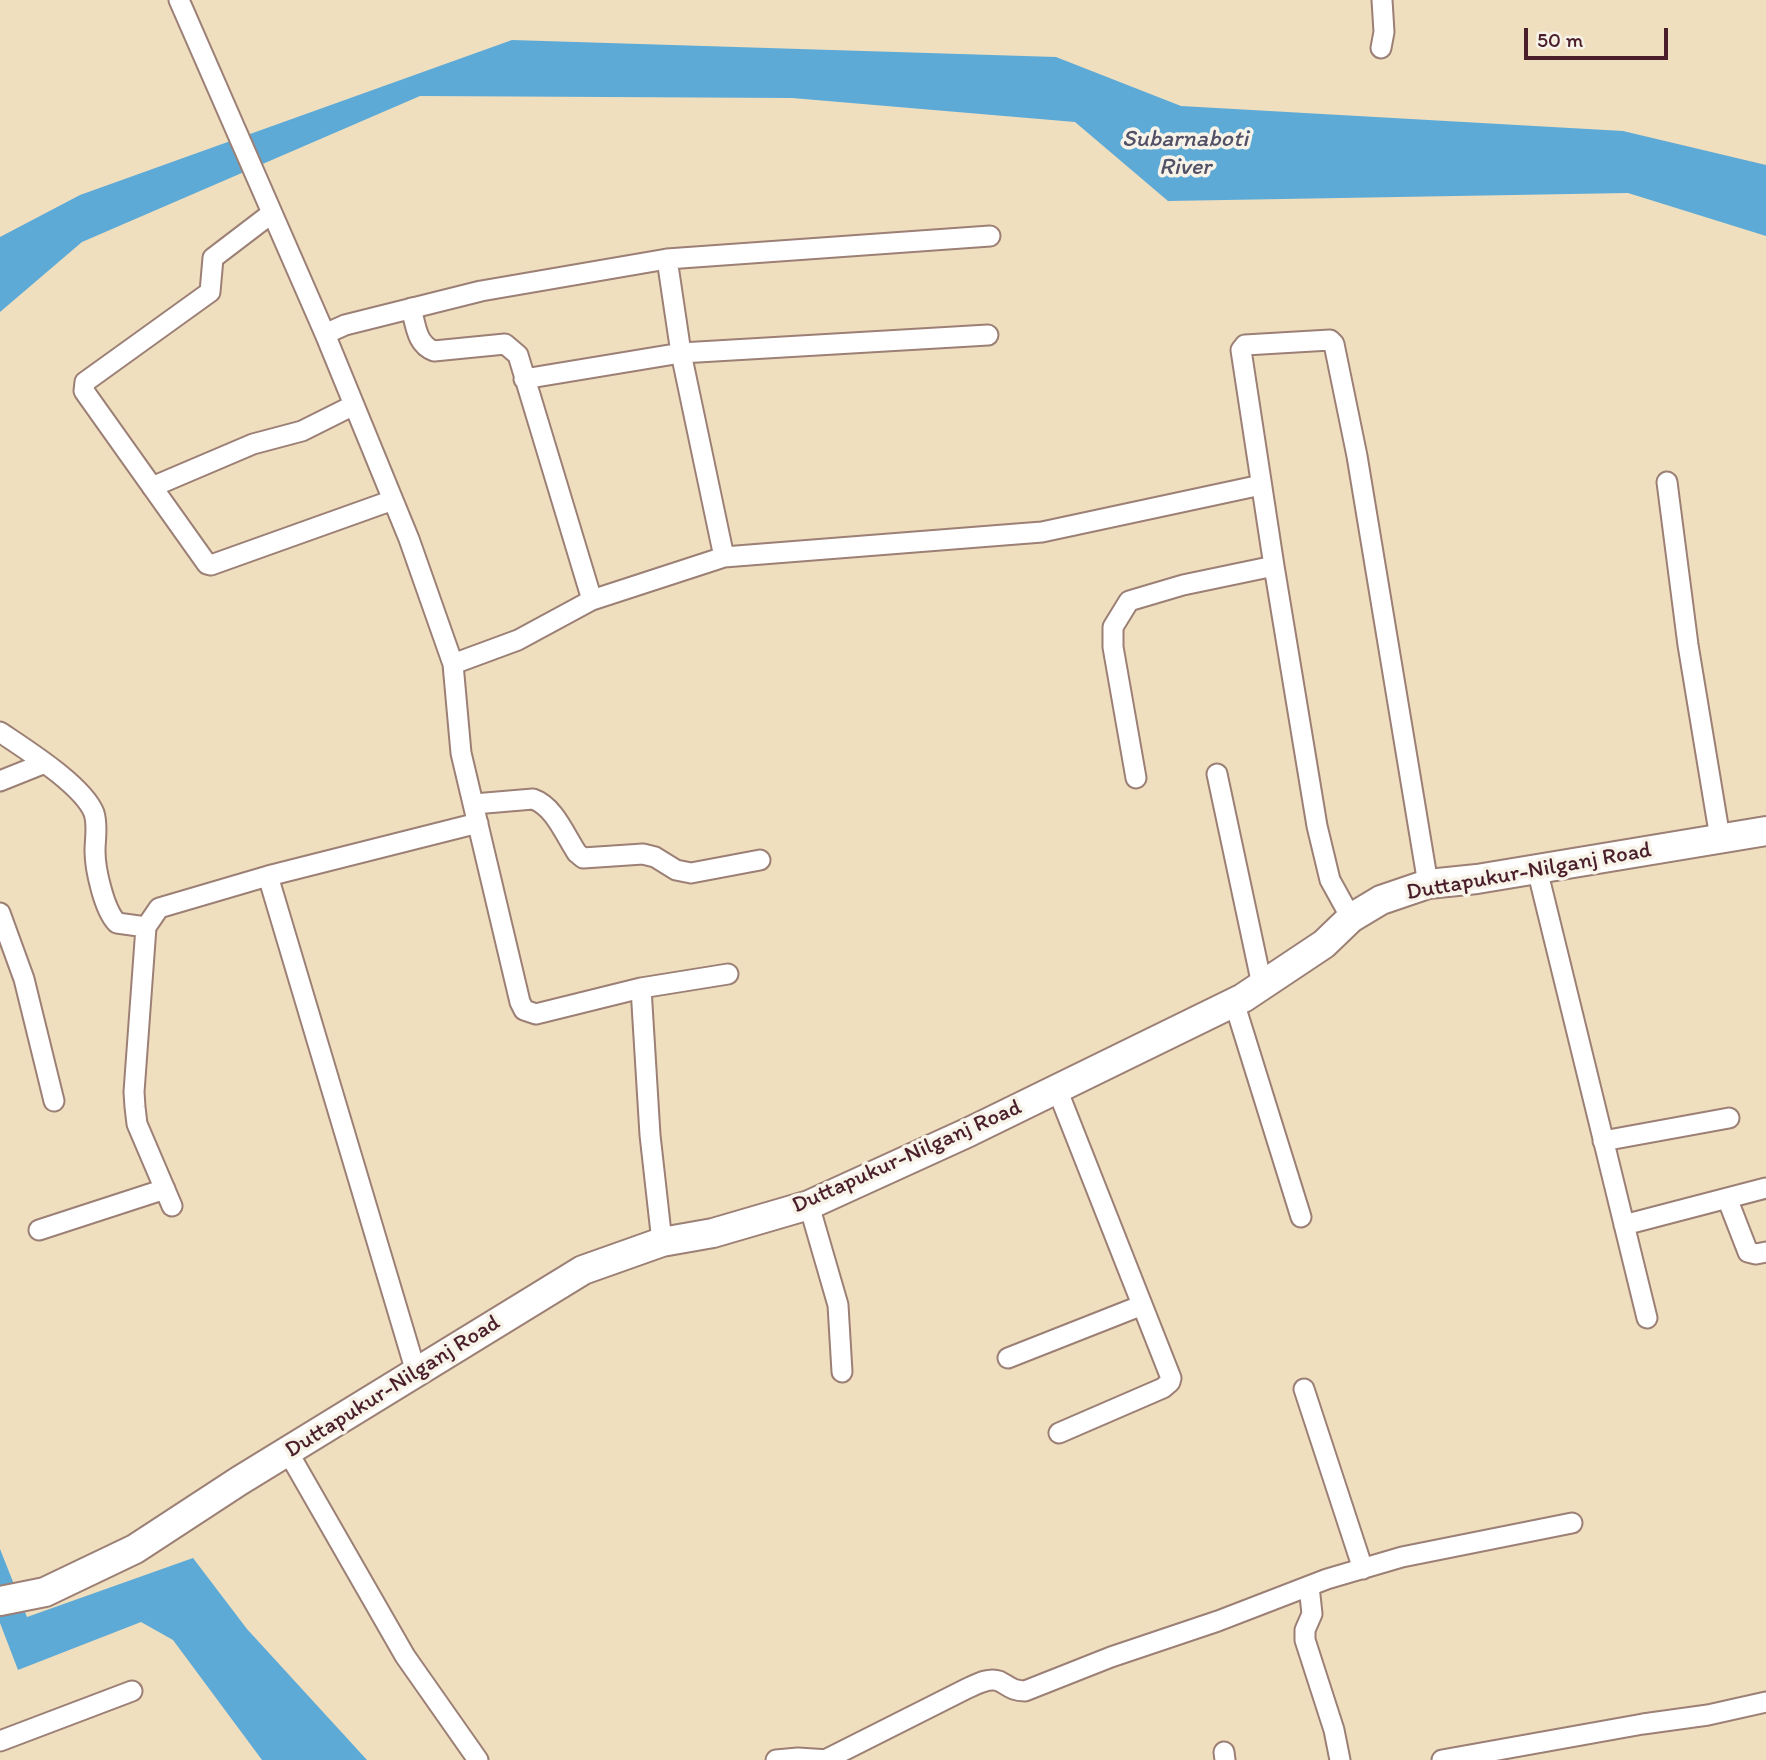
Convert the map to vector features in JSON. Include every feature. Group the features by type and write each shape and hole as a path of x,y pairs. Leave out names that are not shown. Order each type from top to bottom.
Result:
{"main road":[{"name":"Duttapukur-Nilganj Road","path":"0,1601 46,1592 135,1549 416,1371 583,1270 662,1242 713,1233 810,1205 969,1132 1234,1002 1324,944 1351,918 1381,900 1429,884 1478,879 1766,831"}],"street":[{"path":"179,0 325,334 393,500 453,664 461,753 524,1010 536,1014 641,988 728,974"},
{"path":"1381,48 1384,32 1382,0"},
{"path":"272,213 213,258 210,292 85,382 83,387 207,564 211,565 393,500"},
{"path":"325,334 345,325 481,290 667,259 990,236"},
{"path":"667,259 681,353 724,557"},
{"path":"411,308 419,340 434,351 505,344 518,355 593,600"},
{"path":"524,379 681,353 988,335"},
{"path":"1351,918 1330,880 1324,862 1261,485 1242,347 1330,340 1334,344 1357,456 1429,884"},
{"path":"152,487 253,444 302,431 354,405"},
{"path":"1667,482 1688,645 1720,838"},
{"path":"453,664 518,640 593,600 724,557 1042,532 1261,485"},
{"path":"1136,778 1113,647 1113,627 1121,612 1129,601 1182,585 1274,566"},
{"path":"0,732 45,763 82,797 94,813 96,860 107,909 117,923 146,926"},
{"path":"0,781 45,763"},
{"path":"1217,774 1262,985"},
{"path":"39,1230 168,1197 137,1125 134,1100 146,926 159,908 476,813 533,799 548,808 583,859 643,854 655,857 676,870 691,873 760,860"},
{"path":"1537,869 1647,1318"},
{"path":"268,876 416,1371"},
{"path":"0,913 24,978 54,1101"},
{"path":"641,988 651,1147 662,1242"},
{"path":"1234,1002 1301,1217"},
{"path":"1057,1089 1140,1306 1169,1371 1170,1382 1163,1388 1059,1433"},
{"path":"1603,1141 1729,1118"},
{"path":"1624,1225 1766,1188"},
{"path":"1727,1198 1748,1252 1766,1252"},
{"path":"810,1205 838,1305 842,1372"},
{"path":"1008,1358 1140,1306"},
{"path":"1304,1389 1363,1569"},
{"path":"288,1452 405,1656 478,1760"},
{"path":"776,1760 828,1760 986,1681 997,1680 1014,1691 1025,1691 1309,1586 1402,1557 1572,1523"},
{"path":"1309,1586 1312,1614 1305,1630 1305,1640 1334,1730 1340,1760"},
{"path":"0,1741 132,1691"},
{"path":"1442,1760 1709,1715 1766,1702"}],"water":[{"name":"Subarnaboti River","path":"512,40 1056,57 1181,106 1623,131 1766,165 1766,236 1628,193 1168,201 1075,122 792,98 420,96 82,242 0,312 0,237 80,195"},
{"path":"0,1549 27,1617 193,1558 247,1629 367,1760 262,1760 173,1640 141,1622 18,1670 0,1623"}]}
